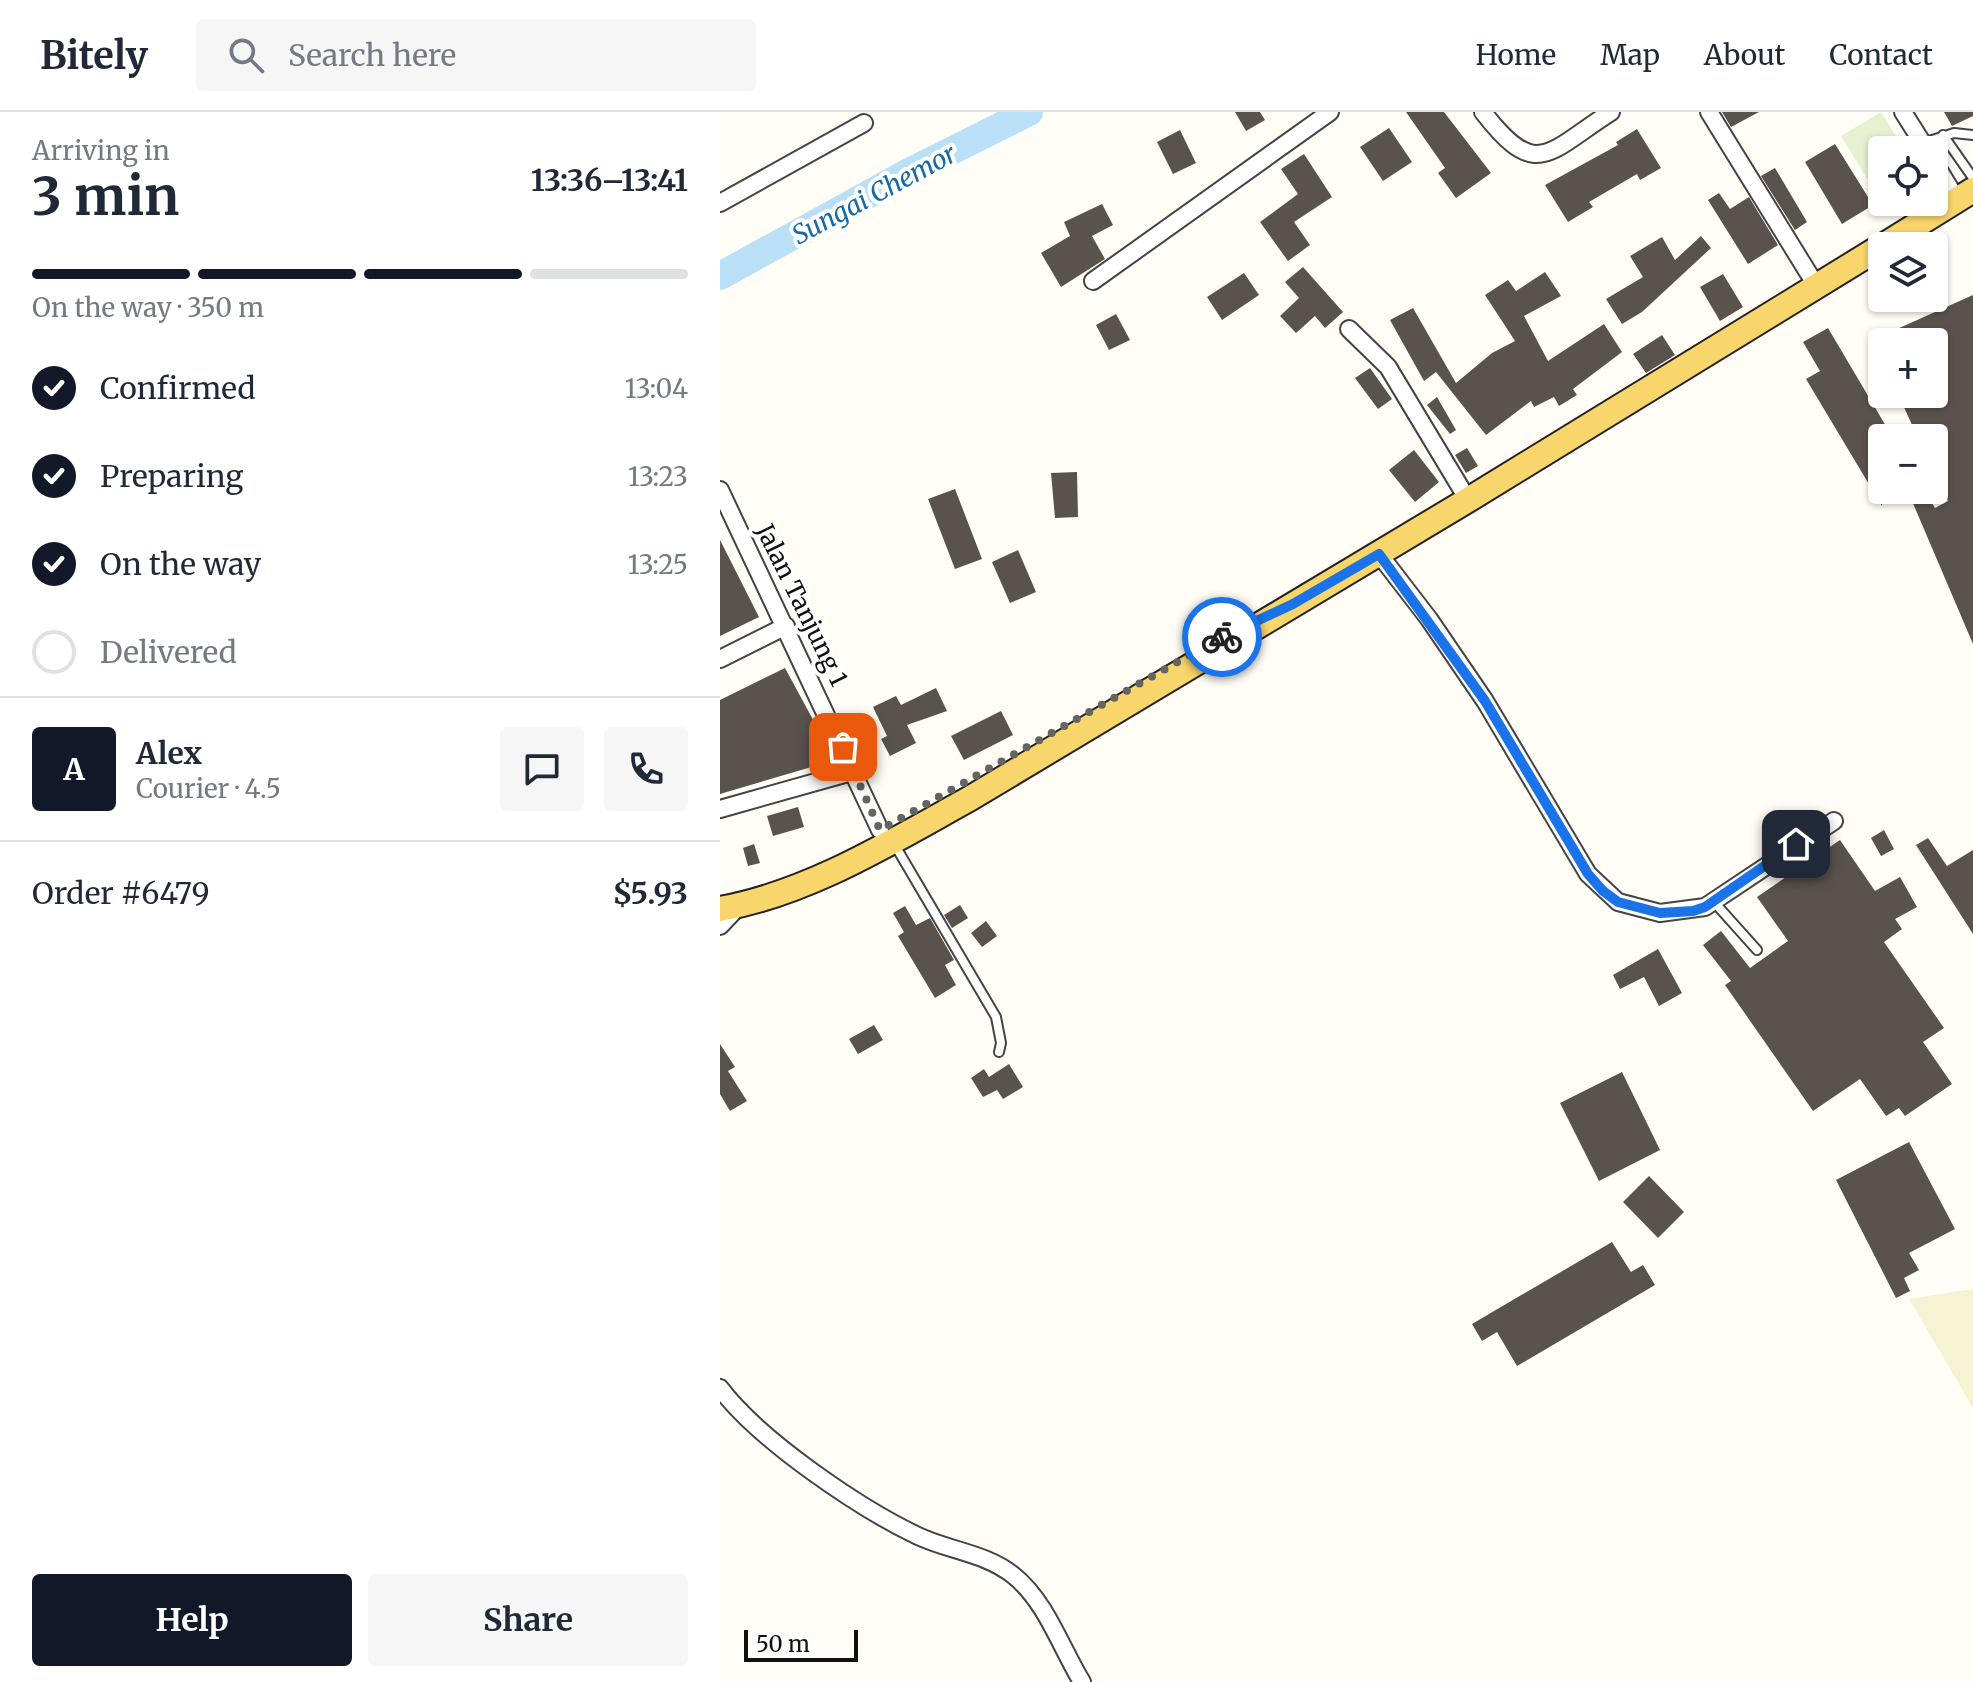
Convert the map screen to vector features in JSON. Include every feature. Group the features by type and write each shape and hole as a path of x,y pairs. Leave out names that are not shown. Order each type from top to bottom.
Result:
{"main road":[{"path":"1905,232 1965,195"},
{"path":"727,902 750,887 900,828 934,818 1379,554 1868,255"},
{"path":"727,902 780,893 854,860 886,836 1221,638 1293,604"}],"street":[{"path":"1093,281 1330,112"},
{"path":"1483,112 1512,147 1530,156 1550,151 1611,112"},
{"path":"1709,112 1817,287"},
{"path":"1903,112 1917,136"},
{"path":"720,203 864,123"},
{"path":"1948,177 1965,195"},
{"path":"1349,329 1388,367 1468,500"},
{"name":"Jalan Tanjung 1","path":"720,490 725,514 786,626 886,836"},
{"path":"1379,554 1485,701 1588,874 1618,902 1660,913 1693,911 1834,821"},
{"path":"720,659 786,626"},
{"path":"720,809 855,771"},
{"path":"720,926 727,902"},
{"path":"720,1388 738,1412 768,1437 895,1525 923,1538 988,1559 1015,1576 1032,1595 1082,1682"}],"lane":[{"path":"1943,135 1973,135"},
{"path":"1943,135 1973,178"},
{"path":"886,836 996,1017 1001,1043 999,1052"},
{"path":"1713,901 1757,950"}],"shaded area":[{"path":"1973,1289 1973,1408 1909,1299"}],"green space":[{"path":"1881,112 1896,136 1868,136 1868,180 1841,136"}],"building":[{"path":"1235,112 1260,112 1265,120 1246,131"},
{"path":"1406,112 1444,112 1491,173 1456,198 1438,173 1445,168"},
{"path":"1722,112 1759,112 1731,127"},
{"path":"1944,112 1973,112 1973,116 1952,126"},
{"path":"1389,128 1412,162 1383,181 1360,147"},
{"path":"1637,129 1661,168 1640,180 1637,174 1589,202 1593,207 1568,222 1545,185 1618,145 1616,142"},
{"path":"1180,130 1196,163 1173,174 1157,142"},
{"path":"1835,144 1868,197 1868,208 1842,224 1805,162"},
{"path":"1304,154 1332,197 1294,222 1310,245 1288,261 1260,222 1298,194 1281,169"},
{"path":"1775,168 1807,222 1795,230 1761,176"},
{"path":"1719,193 1730,209 1749,197 1778,245 1748,264 1708,200"},
{"path":"1102,204 1113,225 1092,236 1105,259 1061,287 1041,253 1070,236 1064,222"},
{"path":"1701,236 1711,248 1642,312 1622,324 1606,299 1643,277 1630,256 1662,237 1675,260"},
{"path":"1303,267 1343,312 1325,328 1315,316 1296,333 1280,316 1299,298 1285,282"},
{"path":"1545,272 1561,296 1524,316 1548,361 1604,324 1622,352 1573,389 1577,395 1559,406 1554,397 1534,407 1531,401 1486,435 1436,372 1424,381 1390,320 1413,308 1456,383 1492,353 1515,341 1485,295 1508,280 1516,291"},
{"path":"1244,273 1259,295 1222,320 1207,297"},
{"path":"1723,274 1743,307 1720,321 1700,287"},
{"path":"1973,295 1973,644 1913,504 1933,504 1935,508 1948,504 1948,424 1912,424 1904,408 1948,408 1948,328 1899,328 1935,312 1948,312 1948,306"},
{"path":"1116,314 1130,340 1109,350 1096,325"},
{"path":"1828,328 1868,396 1868,408 1875,408 1885,424 1868,424 1868,483 1806,379 1820,371 1803,342"},
{"path":"1662,335 1675,355 1646,373 1633,354"},
{"path":"1370,368 1392,399 1378,409 1355,378"},
{"path":"1437,397 1456,430 1450,434 1427,405"},
{"path":"1467,448 1478,466 1466,473 1455,455"},
{"path":"1414,450 1439,482 1415,502 1389,470"},
{"path":"1077,472 1078,517 1055,518 1051,473"},
{"path":"955,489 982,559 955,569 928,499"},
{"path":"720,540 759,617 720,636"},
{"path":"1018,550 1036,592 1010,603 992,562"},
{"path":"785,668 830,751 825,763 720,794 720,700"},
{"path":"936,688 947,711 907,725 916,743 890,756 881,739 887,736 873,707 896,696 901,705"},
{"path":"1001,711 1013,735 964,760 951,736"},
{"path":"798,807 804,827 773,836 767,816"},
{"path":"1884,830 1894,849 1881,856 1871,838"},
{"path":"1928,838 1947,866 1973,850 1973,934 1916,845"},
{"path":"1840,840 1875,891 1900,877 1917,907 1895,919 1902,929 1884,942 1944,1028 1923,1042 1952,1084 1905,1116 1899,1108 1886,1116 1860,1079 1813,1111 1725,985 1731,981 1703,945 1721,931 1750,968 1788,941 1757,897"},
{"path":"754,844 760,863 748,866 743,848"},
{"path":"960,905 968,918 952,928 944,915"},
{"path":"905,906 916,925 930,918 954,960 945,965 956,985 935,998 898,936 904,932 893,913"},
{"path":"986,921 997,936 982,947 971,933"},
{"path":"1658,949 1682,993 1659,1006 1644,977 1620,989 1613,975"},
{"path":"874,1025 883,1040 858,1054 849,1039"},
{"path":"720,1044 735,1067 728,1071 747,1101 730,1111 720,1094"},
{"path":"1009,1064 1023,1087 1003,1099 997,1090 983,1097 971,1078 984,1069 989,1077"},
{"path":"1622,1072 1660,1150 1599,1181 1560,1103"},
{"path":"1909,1142 1955,1229 1909,1253 1919,1270 1904,1278 1910,1291 1896,1298 1836,1180"},
{"path":"1649,1176 1684,1212 1658,1238 1623,1202"},
{"path":"1612,1242 1631,1272 1643,1265 1655,1285 1517,1366 1497,1332 1482,1341 1472,1324"}],"waterway":[{"name":"Sungai Chemor","path":"720,276 907,173 1029,112"}],"way so far":[{"path":"843,747 880,830 1222,637"}],"route":[{"path":"1222,637 1293,604 1379,554 1429,619 1485,701 1588,874 1618,902 1660,913 1693,911 1705,907 1796,844"}]}
